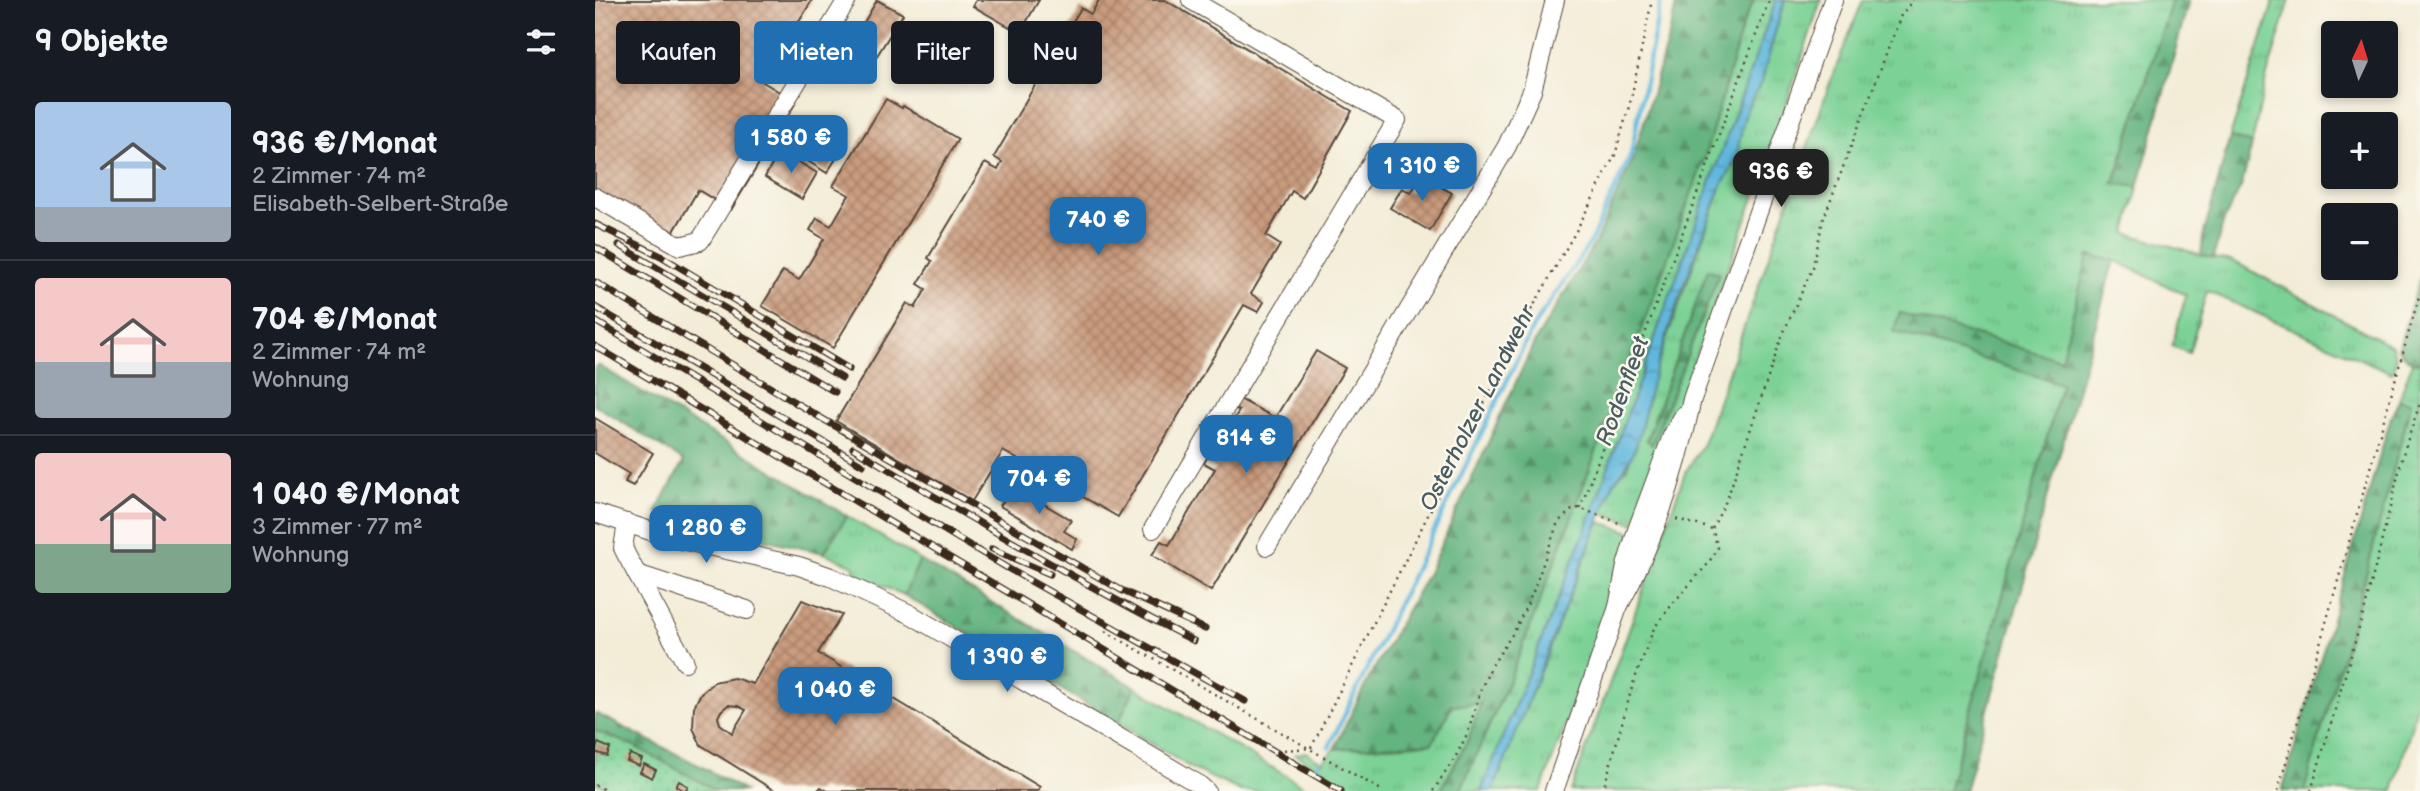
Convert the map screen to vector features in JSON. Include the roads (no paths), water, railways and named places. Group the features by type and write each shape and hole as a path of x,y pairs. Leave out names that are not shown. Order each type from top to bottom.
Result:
{"street":[{"path":"595,197 680,246 700,241 847,0"},
{"path":"1153,529 1397,120 1191,0"},
{"path":"1268,546 1507,146 1532,91 1555,0"},
{"path":"1618,607 1638,570 1659,514 1683,441 1692,399 1833,0"},
{"path":"1554,791 1618,607 1637,530 1672,436 1692,399"},
{"path":"595,513 672,538 799,566 831,577 910,614 1206,791"},
{"path":"627,523 623,548 685,662"},
{"path":"637,574 747,610"}],"water":[{"path":"1776,0 1785,0 1762,80 1747,109 1733,165 1723,182 1669,329 1636,446 1614,482 1493,791 1481,791 1589,521"}],"waterway":[{"name":"Osterholzer Landwehr","path":"1329,747 1533,327 1590,243 1631,154 1661,0"}],"railway":[{"path":"595,224 661,256 849,369"},
{"path":"619,245 842,378"},
{"path":"595,247 835,392"},
{"path":"595,282 821,418 1121,590 1205,629"},
{"path":"595,307 863,465"},
{"path":"595,321 1009,569 1245,701"},
{"path":"595,346 1341,791"},
{"path":"853,448 1022,547 1194,641"},
{"path":"992,549 1050,574"}],"water label":[{"name":"Rodenfleet","path":"1622,391"}]}
